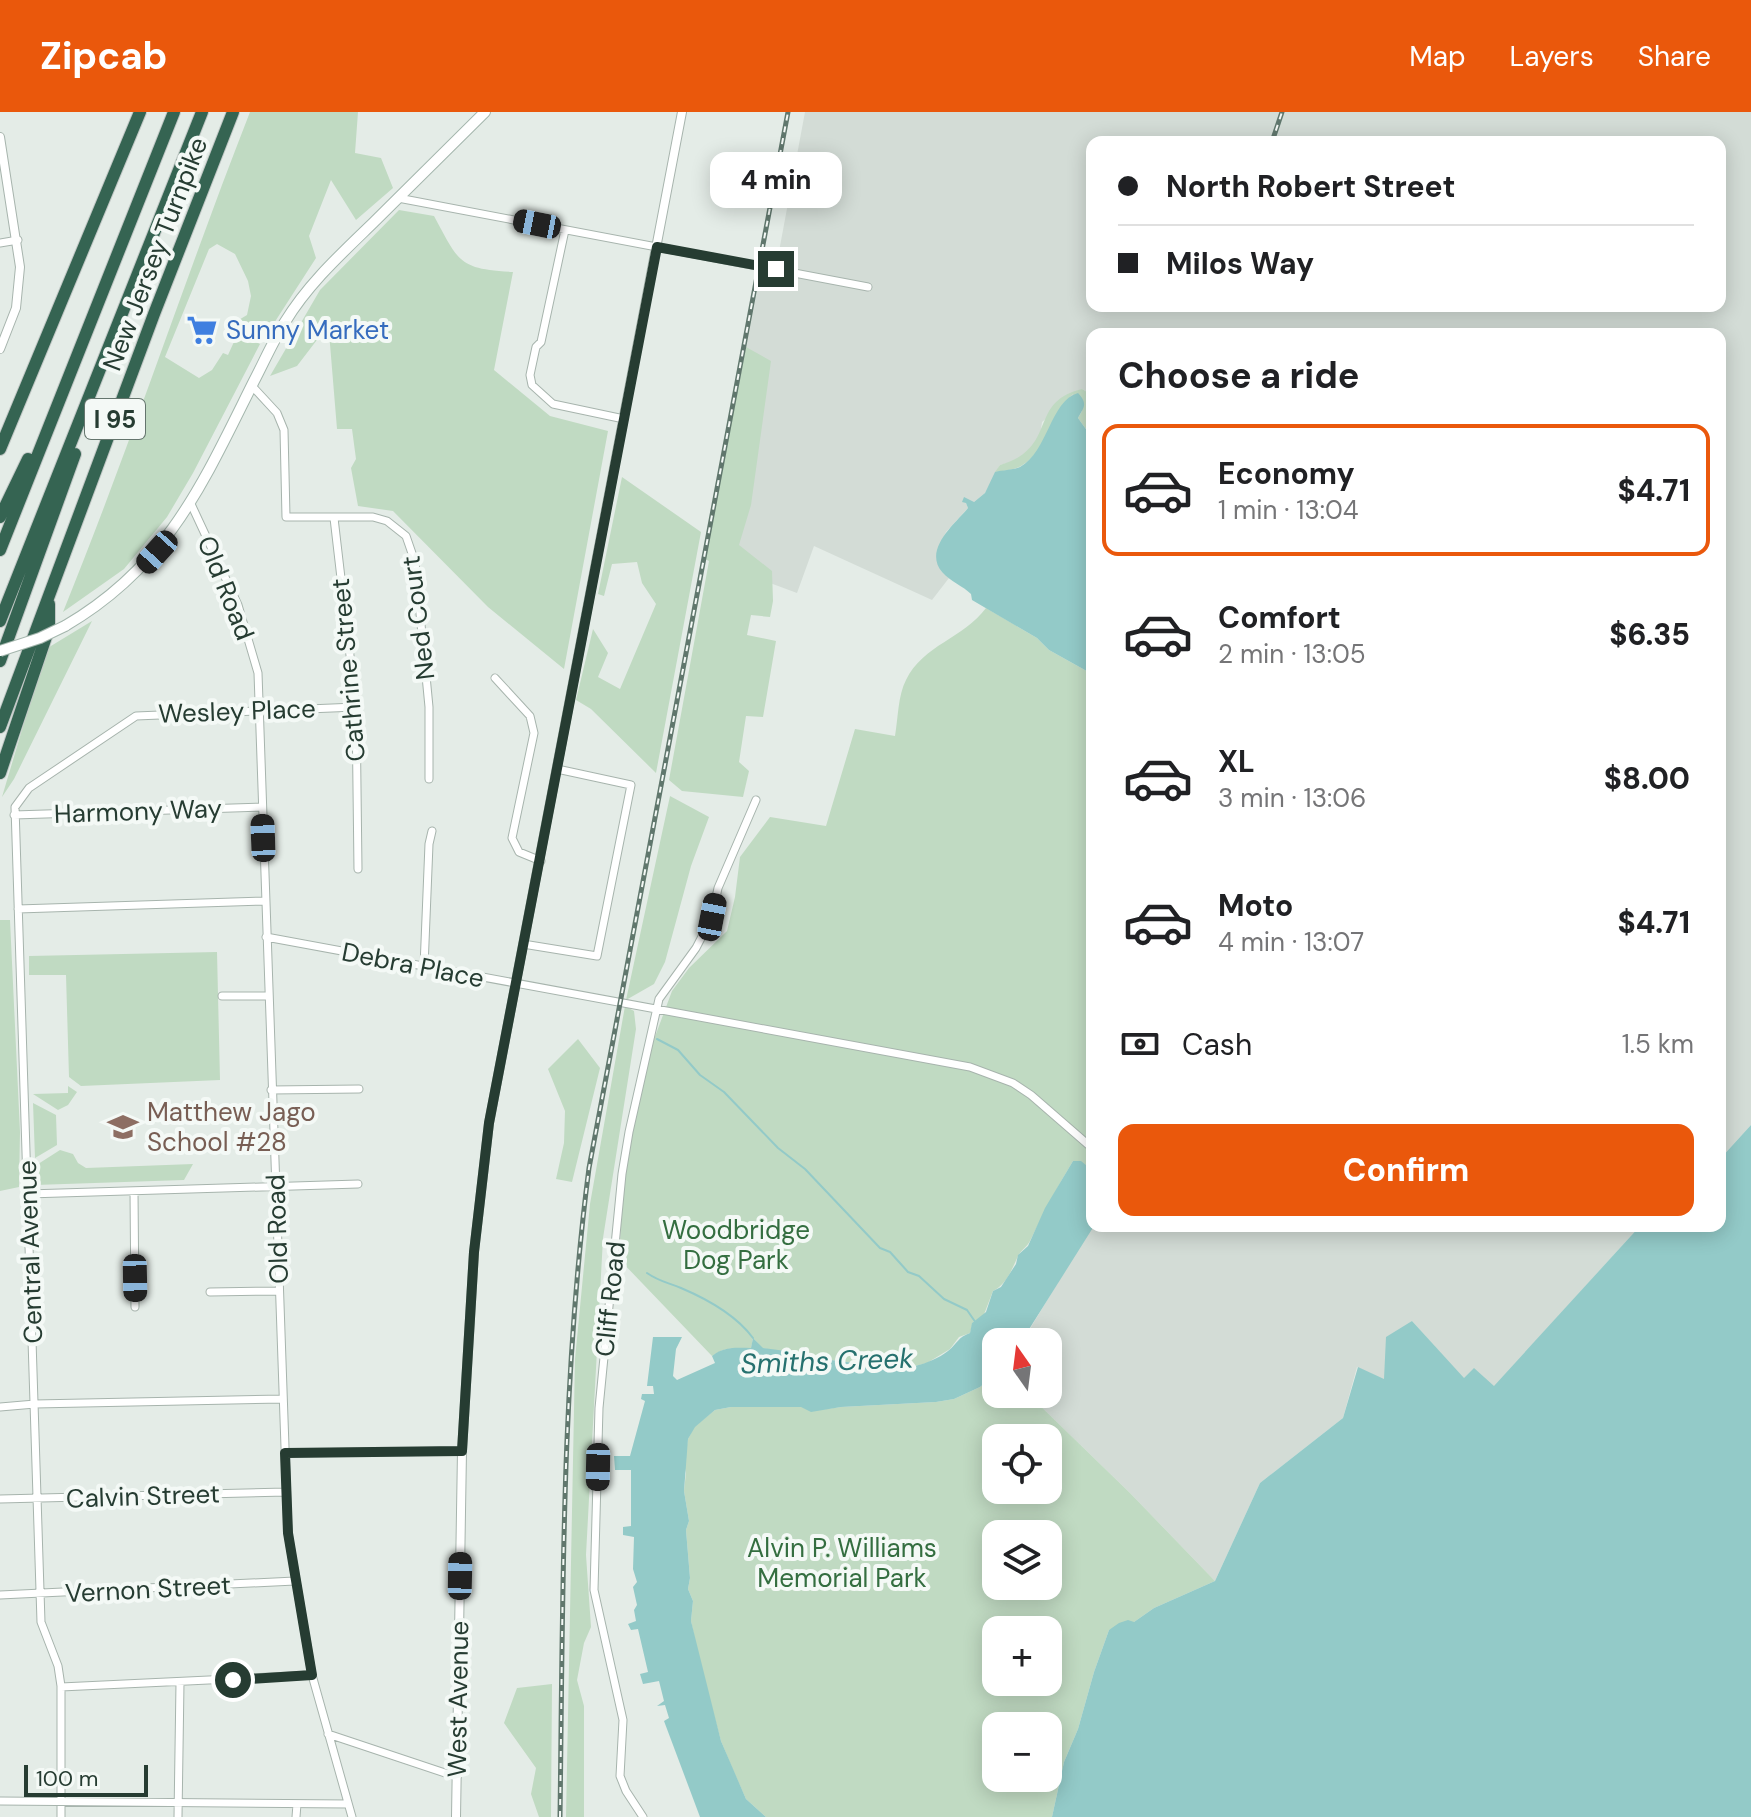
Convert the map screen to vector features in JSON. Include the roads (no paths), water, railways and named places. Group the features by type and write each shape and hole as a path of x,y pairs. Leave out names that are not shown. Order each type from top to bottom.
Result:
{"highway":[{"path":"0,449 140,112"},
{"name":"New Jersey Turnpike","path":"0,550 174,112"},
{"name":"New Jersey Turnpike","path":"0,621 202,112"},
{"name":"New Jersey Turnpike","path":"0,727 233,112"},
{"path":"0,661 130,294"},
{"path":"0,517 61,396"},
{"path":"0,773 49,628 49,595"}],"main road":[{"path":"0,651 40,638 93,609 157,552 191,504 284,323 312,283 485,112"}],"street":[{"name":"West Avenue","path":"456,1817 462,1451 474,1252 488,1137 682,112"},
{"path":"0,137 20,267 18,294 0,349"},
{"path":"398,198 868,287"},
{"path":"565,230 541,342 536,347 530,375 532,385 553,404 624,419"},
{"path":"0,243 18,240"},
{"path":"252,386 282,421 286,517 334,518"},
{"name":"Old Road","path":"191,504 238,605 256,663 288,1533 312,1675 352,1817"},
{"name":"Ned Court","path":"334,518 373,517 387,521 406,536 412,549 429,707 429,779"},
{"name":"Cathrine Street","path":"334,518 356,707 358,869"},
{"path":"495,678 532,722 534,733 512,838 519,852 541,861"},
{"name":"Wesley Place","path":"14,815 18,801 29,788 136,716 356,707"},
{"path":"523,944 597,956 631,785 557,769"},
{"name":"Cliff Road","path":"643,1817 620,1776 623,1720 594,1590 599,1408 622,1174 656,1009 667,985 696,948 712,917 718,888 756,800"},
{"name":"Harmony Way","path":"14,815 262,807"},
{"name":"Central Avenue","path":"14,815 41,1622 58,1666 61,1687 61,1817"},
{"path":"424,967 432,831"},
{"path":"18,909 265,901"},
{"name":"Debra Place","path":"266,937 970,1067 1013,1083 1086,1143"},
{"path":"222,996 268,996"},
{"path":"271,1090 359,1089"},
{"path":"28,1194 358,1184"},
{"path":"134,1191 135,1307"},
{"path":"210,1292 279,1291"},
{"path":"0,1407 283,1399"},
{"path":"285,1453 462,1451"},
{"name":"Calvin Street","path":"0,1499 286,1492"},
{"name":"Vernon Street","path":"0,1595 295,1581"},
{"path":"61,1687 312,1675"},
{"path":"178,1817 180,1683"},
{"path":"328,1734 457,1777"},
{"path":"0,1801 348,1804"},
{"path":"296,1817 297,1804"}],"water":[{"path":"1078,393 1083,400 1084,406 1078,418 1086,429 1086,671 972,600 971,594 942,572 936,555 943,537 968,508 962,502 964,497 974,502 985,493 995,472 1018,468 1029,460 1069,398"},
{"path":"1751,1125 1751,1817 1052,1817 1057,1792 1062,1792 1064,1762 1078,1729 1109,1630 1128,1620 1134,1622 1154,1608 1215,1581 1260,1483 1343,1418 1358,1367 1384,1379 1386,1337 1412,1321 1464,1378 1474,1368 1494,1386 1635,1232 1726,1232 1726,1152"},
{"name":"Smiths Creek","path":"1073,1161 1081,1161 1086,1165 1086,1232 1090,1232 1030,1328 982,1328 980,1387 954,1399 936,1402 841,1407 811,1412 801,1407 731,1407 715,1410 695,1427 688,1439 684,1491 689,1521 686,1530 688,1589 693,1601 691,1621 721,1741 746,1799 766,1817 700,1817 664,1721 669,1718 665,1705 657,1706 664,1701 659,1681 643,1684 640,1674 648,1672 638,1629 631,1630 628,1624 636,1621 634,1610 637,1605 633,1587 637,1582 633,1569 634,1537 623,1535 623,1527 631,1526 631,1470 615,1470 614,1456 630,1456 645,1401 641,1399 642,1394 654,1394 653,1386 647,1386 653,1337 682,1337 676,1349 673,1376 677,1380 715,1363 712,1356 721,1351 751,1348 753,1338 763,1348 809,1354 815,1358 863,1364 899,1356 915,1366 948,1351 970,1333 972,1323 986,1312 993,1291 1001,1287 1016,1264 1018,1255 1028,1246 1045,1208"}],"waterway":[{"path":"657,1039 678,1050 700,1075 724,1092 778,1148 805,1169 880,1248 890,1252 908,1272 919,1276 944,1299 967,1310 976,1323"},
{"name":"Smiths Creek","path":"647,1273 720,1308 753,1338"}],"railway":[{"path":"560,1817 568,1411 589,1168 788,112"},
{"path":"1274,136 1282,112"}],"place":[{"name":"Sunny Market","path":"202,330"},
{"name":"Matthew Jago School #28","path":"123,1127"}],"park label":[{"name":"Woodbridge Dog Park","path":"736,1245"},
{"name":"Alvin P. Williams Memorial Park","path":"842,1563"}]}
